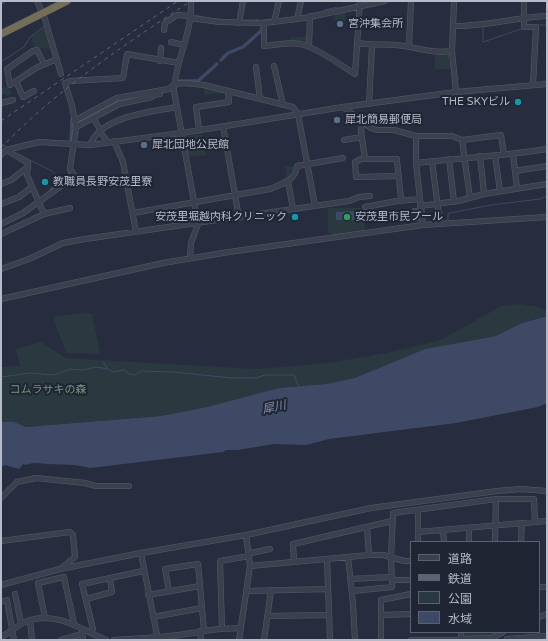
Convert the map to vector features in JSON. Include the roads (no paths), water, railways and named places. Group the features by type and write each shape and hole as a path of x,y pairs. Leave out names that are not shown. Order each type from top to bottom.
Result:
{"highway":[{"path":"1,34 67,1"}],"street":[{"path":"37,1 61,74"},
{"path":"190,258 192,243 198,224 174,84 190,17 191,3 196,1"},
{"path":"239,23 243,1"},
{"path":"274,22 279,1"},
{"path":"297,19 301,1"},
{"path":"264,23 264,46 286,43 309,47 331,58 355,74 360,1"},
{"path":"164,30 165,23 177,16 239,23 264,23 297,19 334,10 359,7 385,1"},
{"path":"409,47 411,1"},
{"path":"454,1 452,51 456,92"},
{"path":"524,1 524,27 536,27 533,85"},
{"path":"309,47 310,16"},
{"path":"453,26 466,26 524,17 547,16"},
{"path":"171,42 184,45"},
{"path":"357,43 372,46 409,47 434,52 452,51"},
{"path":"369,104 372,46"},
{"path":"160,61 161,48"},
{"path":"44,64 37,50 33,51 7,69 10,85 44,64 56,59"},
{"path":"1,224 23,213 75,176 70,169 75,124 72,106 65,83 70,81 123,78 127,54 160,61 179,63"},
{"path":"274,66 283,105"},
{"path":"256,67 260,99"},
{"path":"16,81 23,97 34,91"},
{"path":"75,124 117,98 169,89 174,84 185,83 204,85 293,107 298,114 315,206"},
{"path":"1,155 6,150 39,142 90,145 182,133 343,107 456,92 547,84"},
{"path":"75,124 93,118 119,104 174,91"},
{"path":"199,130 196,107 229,102 228,92"},
{"path":"1,103 13,100"},
{"path":"90,145 92,140 101,132 124,117 177,107"},
{"path":"343,107 362,122 377,130 394,130 416,136 452,136 462,140 501,135 504,155"},
{"path":"93,118 101,132 111,142 123,162 136,232"},
{"path":"362,122 362,137 365,159"},
{"path":"223,126 239,218"},
{"path":"416,136 416,163 423,225"},
{"path":"344,140 362,137"},
{"path":"462,140 470,198"},
{"path":"416,163 464,157 504,155 547,149"},
{"path":"6,150 28,163 28,175 44,214"},
{"path":"513,154 517,188"},
{"path":"495,155 500,191"},
{"path":"480,156 484,194"},
{"path":"133,212 270,189 288,182 294,175 298,166 343,158"},
{"path":"399,176 356,177 355,162 357,160 365,159 397,159 399,176 401,200"},
{"path":"449,159 454,202"},
{"path":"432,161 440,224"},
{"path":"515,171 547,166"},
{"path":"1,184 11,180 28,167"},
{"path":"288,182 293,209"},
{"path":"420,206 454,202 484,194 547,184"},
{"path":"1,204 19,197 32,187"},
{"path":"1,269 64,244 85,239 239,218 348,201 359,196 370,196"},
{"path":"365,207 401,200 420,199"},
{"path":"348,201 349,207"},
{"path":"1,234 44,214 70,208"},
{"path":"1,299 190,258 423,225 547,217"},
{"path":"1,498 17,482 36,478 85,483 96,486 129,486"},
{"path":"1,585 60,569 246,535 347,513 398,504 497,491 521,489 547,491"},
{"path":"494,541 496,499"},
{"path":"352,591 392,587 391,557 393,513 496,499 534,499 535,521"},
{"path":"418,510 418,541"},
{"path":"294,562 293,544 392,521"},
{"path":"418,532 547,521"},
{"path":"521,541 522,523"},
{"path":"366,528 369,556"},
{"path":"469,528 470,541"},
{"path":"444,530 444,541"},
{"path":"1,541 70,532 73,535 75,557 60,569"},
{"path":"239,640 250,566 246,535"},
{"path":"222,629 220,561 249,556 251,553 270,549"},
{"path":"141,553 158,639"},
{"path":"250,566 369,556 391,557 404,561 410,561"},
{"path":"348,557 355,640"},
{"path":"327,559 330,640"},
{"path":"169,591 165,569 198,564 202,608 202,630 200,640"},
{"path":"90,632 93,629 82,584 144,571"},
{"path":"45,618 38,583 64,577 74,624"},
{"path":"86,599 112,592 110,578"},
{"path":"350,579 392,578 410,580"},
{"path":"148,594 200,586"},
{"path":"247,591 327,589"},
{"path":"264,640 271,590"},
{"path":"15,594 21,624"},
{"path":"381,640 380,600 410,594"},
{"path":"1,602 7,600 10,628 13,631 14,640"},
{"path":"153,616 202,608"},
{"path":"381,615 410,614"},
{"path":"268,616 328,615"},
{"path":"1,637 30,620 45,618 74,624 106,640"},
{"path":"30,620 32,640"},
{"path":"81,628 84,640"},
{"path":"114,640 158,639 202,630 241,628"},
{"path":"411,640 492,638 503,633"},
{"path":"61,640 82,634"},
{"path":"507,639 547,636"}],"water":[{"path":"412,208 418,208 420,221 412,222 415,217"},
{"path":"363,211 363,220 336,220 336,212"},
{"name":"犀川","path":"547,316 547,403 538,407 456,423 329,439 306,445 274,444 238,450 226,450 223,452 90,468 77,465 35,463 26,465 23,464 19,469 5,465 1,467 1,422 14,422 26,427 161,416 207,407 279,388 326,384 355,378 425,349 496,336 522,323"}],"waterway":[{"path":"324,10 338,7"},
{"path":"311,14 319,12"},
{"path":"194,15 204,17"},
{"path":"301,16 307,15"},
{"path":"208,18 216,19"},
{"path":"219,19 230,20"},
{"path":"263,20 272,19"},
{"path":"538,25 547,25"},
{"path":"1,62 24,47 30,37 45,26"},
{"path":"221,60 228,53 243,47 262,30 262,27"},
{"path":"483,27 483,42 521,29"},
{"path":"178,81 198,81 217,64"},
{"path":"71,142 72,120"},
{"path":"1,144 6,146"},
{"path":"18,154 52,171 60,178"},
{"path":"51,190 70,176 69,168"},
{"path":"448,220 448,214 450,213 491,205 540,199 547,196"},
{"path":"103,362 107,368"},
{"path":"1,377 30,373 53,375 70,369 83,370 96,367 108,369 113,372 125,370 129,374 135,375 141,371 173,372 232,378 256,378 265,375 294,375 299,387"}],"railway":[{"path":"1,121 178,1"},
{"path":"1,148 44,107 92,69 191,1"}],"place":[{"name":"宮沖集会所","path":"340,24"},
{"name":"THE SKYビル","path":"518,102"},
{"name":"犀北簡易郵便局","path":"337,120"},
{"name":"犀北団地公民館","path":"144,145"},
{"name":"教職員長野安茂里寮","path":"45,182"},
{"name":"安茂里堀越内科クリニック","path":"295,217"},
{"name":"安茂里市民プール","path":"347,217"}],"park label":[{"name":"コムラサキの森","path":"48,390"}]}
